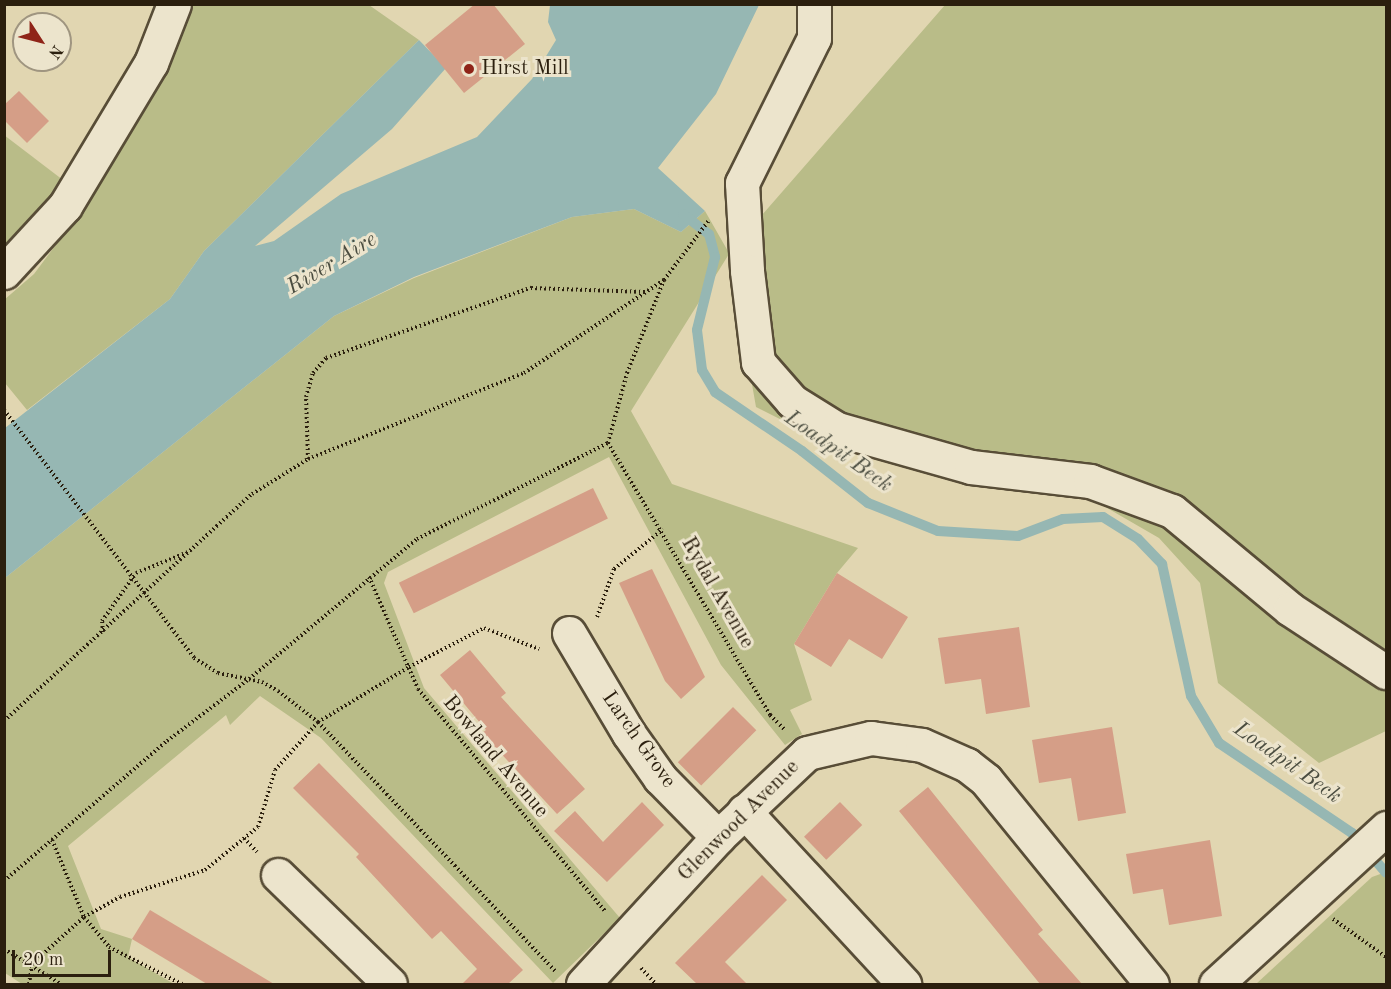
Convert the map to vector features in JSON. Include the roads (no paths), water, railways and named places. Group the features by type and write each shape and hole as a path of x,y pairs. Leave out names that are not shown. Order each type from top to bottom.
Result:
{"street":[{"path":"4,272 65,206 151,63 174,4"},
{"path":"814,4 814,38 742,183 758,362 792,401 837,429 970,467 1090,481 1172,511 1290,609 1386,672"},
{"name":"Larch Grove","path":"569,633 629,734 660,778 718,837"},
{"name":"Glenwood Avenue","path":"571,980 628,938 718,837 807,753 846,742 897,740 922,745 967,765 1016,814 1152,984"},
{"path":"744,811 904,984"},
{"path":"1216,984 1386,828"},
{"path":"278,875 390,984"}],"water":[{"name":"River Aire","path":"550,5 759,5 716,94 658,168 705,211 681,232 634,209 572,217 414,277 334,316 5,578 5,428 170,299 204,251 419,40 446,68 392,129 255,246 274,241 341,194 477,137 532,79 556,40 548,22"}],"waterway":[{"name":"Loadpit Beck","path":"683,214 709,234 715,257 697,330 702,370 715,392 802,451 868,503 938,531 1018,536 1063,519 1103,517 1138,539 1162,564 1191,696 1219,743 1352,833 1386,873"}],"place":[{"name":"Hirst Mill","path":"469,69"}]}
